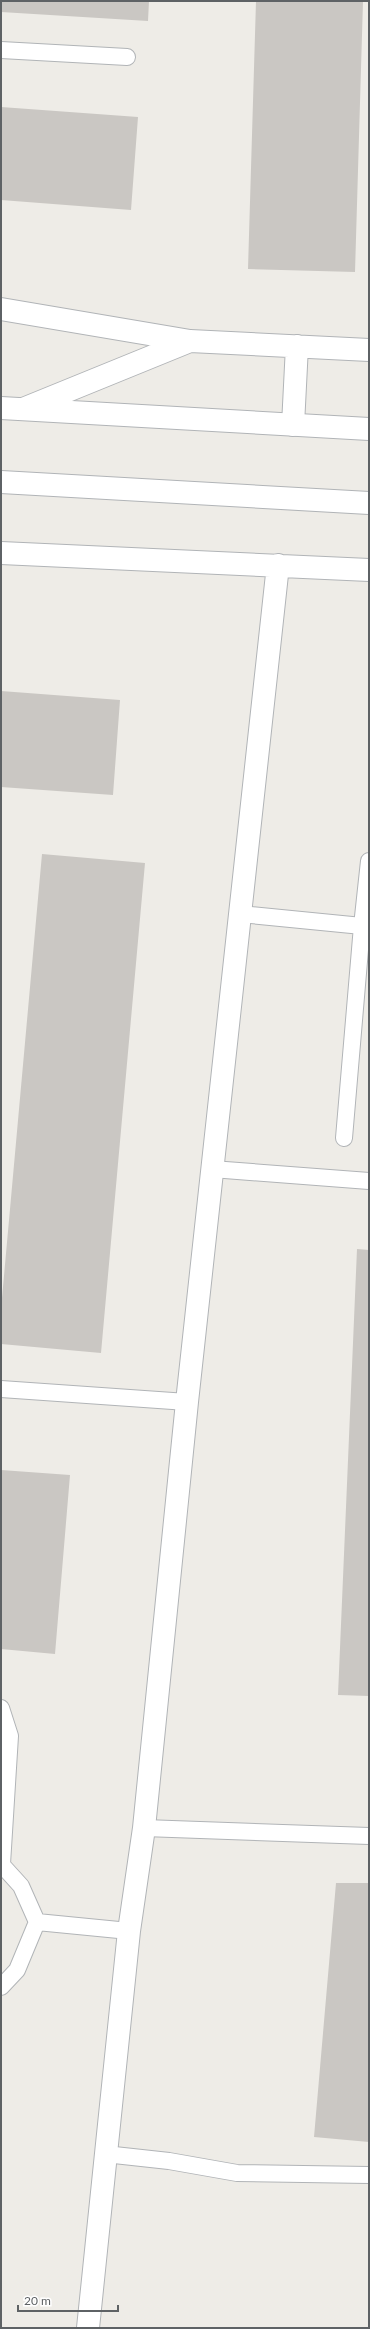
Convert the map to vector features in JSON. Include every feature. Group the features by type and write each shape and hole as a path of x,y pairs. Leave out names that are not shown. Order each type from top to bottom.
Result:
{"street":[{"path":"1,309 190,341 369,350"},
{"path":"23,409 190,341"},
{"path":"293,425 297,346"},
{"path":"1,408 369,429"},
{"path":"1,482 369,503"},
{"path":"1,553 369,570"},
{"path":"88,2328 129,1931 144,1828 187,1402 278,566"}],"lane":[{"path":"1,50 127,57"},
{"path":"344,1138 369,860"},
{"path":"240,914 362,926"},
{"path":"212,1169 369,1181"},
{"path":"1,1389 187,1402"},
{"path":"1,1708 10,1736 1,1864 21,1886 37,1922 17,1970 1,1987"},
{"path":"144,1828 369,1836"},
{"path":"37,1922 129,1931"},
{"path":"105,2154 169,2161 238,2173 369,2175"}],"building":[{"path":"1,1 149,1 148,21 1,12"},
{"path":"256,1 363,1 355,272 248,269"},
{"path":"1,107 138,117 131,210 1,200"},
{"path":"1,691 120,700 113,795 1,787"},
{"path":"42,854 145,863 101,1353 1,1344 1,1309"},
{"path":"357,1249 369,1250 369,1696 338,1695"},
{"path":"1,1470 70,1475 55,1654 1,1649"},
{"path":"336,1883 369,1883 369,2142 314,2137"}]}
